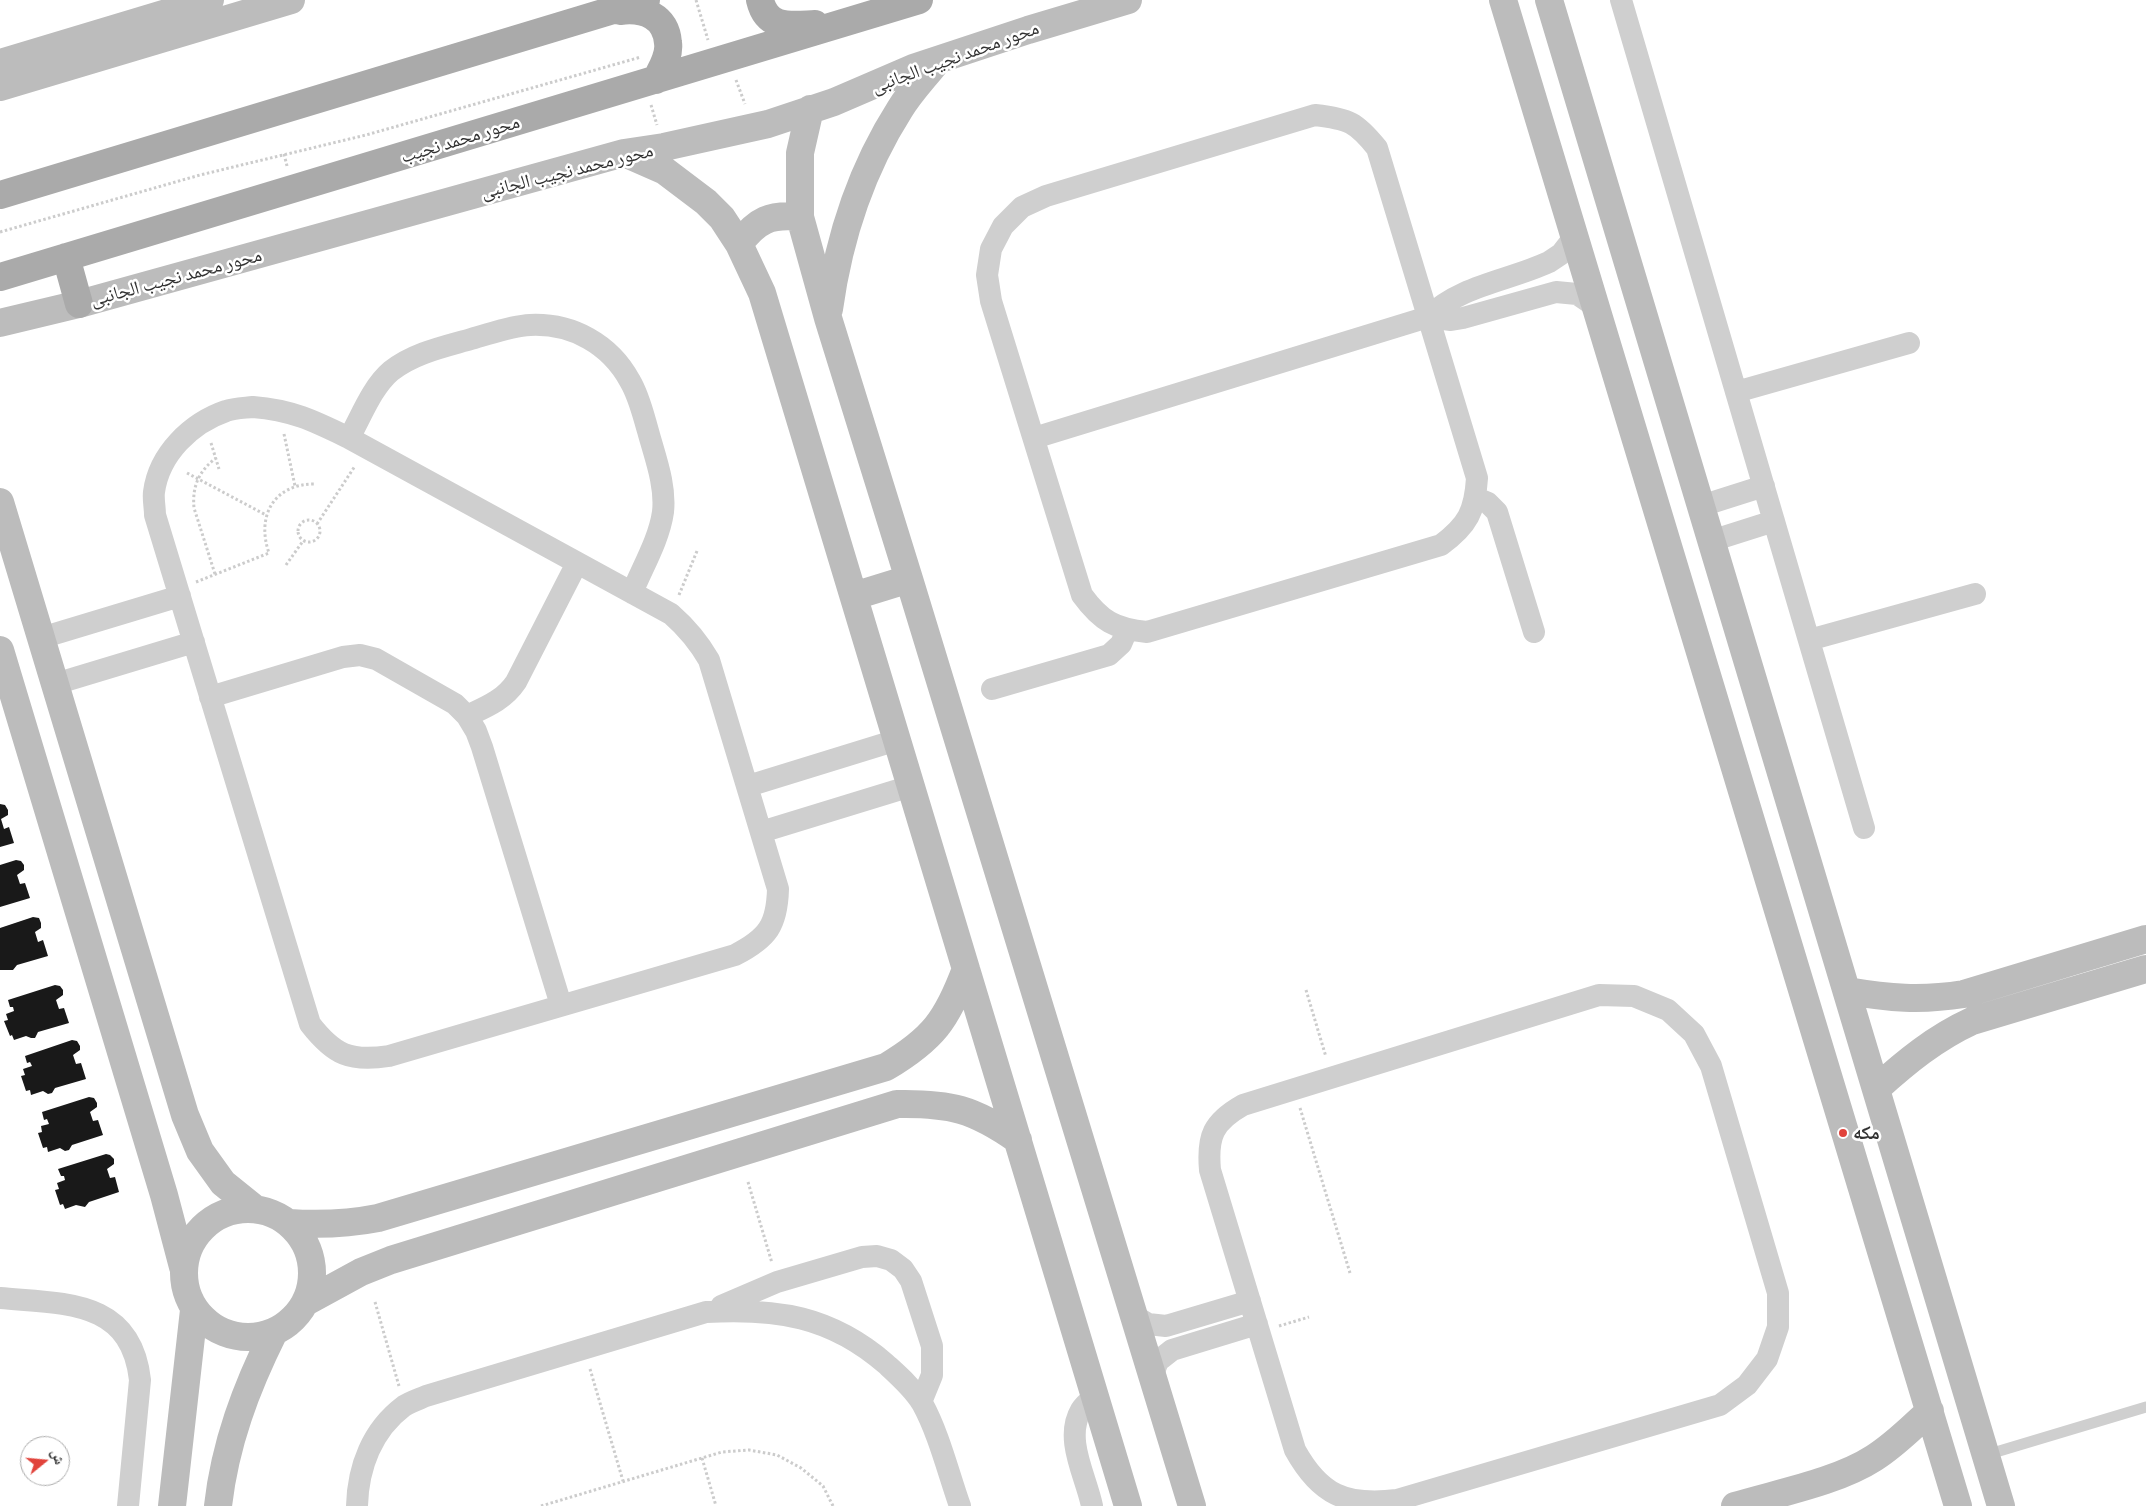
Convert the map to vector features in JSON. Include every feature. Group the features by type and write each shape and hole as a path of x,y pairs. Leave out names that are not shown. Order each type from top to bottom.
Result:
{"main road":[{"path":"0,195 646,0"},
{"path":"760,0 762,9 770,19 781,25 840,24"},
{"name":"محور محمد نجيب","path":"0,277 649,73 721,60 919,0"},
{"path":"598,14 635,9 652,15 664,27 669,44 666,61 649,73"},
{"path":"66,257 79,304"}],"street":[{"path":"0,63 210,0"},
{"path":"0,87 291,0"},
{"name":"محور محمد نجيب الجانبى","path":"2,325 624,153 664,147 754,128 834,102 913,68 1028,30 1128,0"},
{"path":"1504,0 1958,1506"},
{"path":"1549,0 2001,1506"},
{"path":"1621,0 1864,828"},
{"path":"828,318 838,255 860,186 884,135 901,108 938,60"},
{"path":"810,109 800,153 800,216 828,318 910,579 1192,1506"},
{"path":"1315,115 1340,118 1361,129 1377,148 1477,478 1476,498 1465,522 1457,533 1441,545 1147,632 1127,630 1110,623 1094,611 1082,595 1034,438 991,301 987,275 991,249 1003,226 1022,207 1046,196 1315,115"},
{"path":"624,153 665,171 706,202 722,218 739,244 762,293 1128,1506"},
{"path":"739,244 750,230 765,220 782,215 800,216"},
{"path":"1428,317 1460,294 1549,262 1561,254 1575,236"},
{"path":"1034,438 1428,317 1451,320 1463,318 1556,292 1577,294 1596,307"},
{"path":"358,443 377,388 390,372 406,361 424,352 529,325 554,326 577,332 599,345 617,361 631,382 642,411 662,482 663,505 659,529 632,593"},
{"path":"1736,392 1909,343"},
{"path":"253,406 279,409 308,418 358,443 671,614 686,627 699,642 708,660 778,888 777,910 769,930 754,945 735,955 382,1057 366,1059 343,1055 324,1042 310,1024 155,515 154,491 161,470 171,451 186,434 203,421 227,411 253,406"},
{"path":"1701,506 1764,486"},
{"path":"1476,498 1488,502 1497,512 1534,632"},
{"path":"0,502 185,1115 200,1151 223,1183 254,1208"},
{"path":"1711,540 1774,521"},
{"path":"467,716 501,699 510,691 577,563"},
{"path":"854,596 910,579"},
{"path":"41,638 178,593"},
{"path":"1809,640 1975,594"},
{"path":"992,689 1109,654 1121,644 1127,630"},
{"path":"55,684 194,642"},
{"path":"0,650 164,1195 183,1267 185,1289 194,1310 210,1326 230,1336 252,1338 274,1332 292,1320 306,1302 312,1281 311,1260 303,1239 289,1223 272,1213 254,1208 234,1209 214,1217 199,1230 188,1247 183,1267"},
{"path":"210,697 343,657 360,655 376,658 455,704 467,716 476,731 482,747 561,1005"},
{"path":"1709,679 1749,666"},
{"path":"748,786 897,740"},
{"path":"762,832 911,786"},
{"path":"1847,991 1907,999 1936,998 1964,994 2146,939"},
{"path":"289,1223 339,1224 378,1218 886,1067 913,1050 937,1028 954,1000 966,969"},
{"path":"1876,1089 1922,1049 1946,1033 1972,1021 2146,969"},
{"path":"1599,995 1634,996 1668,1010 1694,1034 1711,1066 1778,1293 1778,1327 1767,1359 1747,1385 1720,1405 1397,1500 1372,1504 1348,1500 1325,1489 1307,1472 1295,1450 1210,1170 1208,1150 1214,1131 1226,1115 1243,1105 1332,1077 1599,995"},
{"path":"306,1302 361,1272 390,1260 897,1104 929,1103 961,1109 991,1121 1018,1140"},
{"path":"357,1506 358,1484 366,1454 383,1427 405,1406 426,1396 706,1312 777,1282 862,1257 877,1256 891,1260 903,1269 911,1281 932,1346 932,1375 921,1402"},
{"path":"0,1298 90,1309 115,1324 126,1336 134,1350 140,1380 128,1506"},
{"path":"1133,1315 1148,1324 1166,1326 1250,1301"},
{"path":"172,1506 194,1310"},
{"path":"706,1312 745,1310 779,1313 813,1321 844,1334 873,1352 899,1375 921,1402 932,1426 960,1506"},
{"path":"1152,1377 1158,1361 1172,1350 1258,1328"},
{"path":"218,1506 229,1445 241,1406 274,1332"},
{"path":"1092,1506 1075,1446 1074,1427 1081,1410 1095,1396"},
{"path":"1736,1506 1853,1469 1873,1459 1892,1445 1930,1411"}],"lane":[{"path":"1986,1455 2146,1408"}],"path":[{"path":"696,0 721,60 754,128"},
{"path":"0,232 200,175 284,154 649,73 664,147"},
{"path":"284,154 289,170"},
{"path":"279,409 295,486"},
{"path":"203,421 219,469"},
{"path":"317,524 358,443"},
{"path":"215,574 194,508 194,488 202,471 216,458"},
{"path":"188,474 266,515"},
{"path":"178,593 215,574 269,553 264,528 266,515 278,498 295,486 314,484"},
{"path":"307,520 317,524 320,528 318,539 308,543 303,541 297,532 298,526 307,520"},
{"path":"286,565 303,541"},
{"path":"671,614 697,551"},
{"path":"1306,990 1332,1077"},
{"path":"1294,1089 1350,1274"},
{"path":"748,1182 777,1282"},
{"path":"376,1302 405,1406"},
{"path":"1258,1328 1309,1317"},
{"path":"584,1348 623,1481"},
{"path":"541,1506 722,1452 749,1450 777,1455 801,1468 823,1486 833,1506"},
{"path":"702,1458 716,1506"}],"building":[{"path":"0,804 5,805 8,810 8,815 1,819 4,829 9,827 14,843 0,847"},
{"path":"16,860 21,861 24,865 24,870 17,875 20,884 25,883 30,898 0,907 0,865"},
{"path":"33,917 39,918 41,923 41,928 35,932 38,942 43,940 48,956 17,965 13,970 0,970 0,928"},
{"path":"55,985 60,986 63,990 63,995 56,1000 59,1009 64,1008 69,1023 38,1032 35,1038 26,1036 14,1040 12,1035 10,1036 4,1021 8,1020 6,1014 14,1011 13,1007 10,1007 8,1000"},
{"path":"72,1040 77,1041 80,1046 80,1050 73,1055 76,1064 81,1063 86,1079 55,1088 52,1093 48,1094 43,1091 31,1095 30,1090 26,1091 21,1076 25,1075 23,1069 32,1066 30,1062 27,1063 25,1056"},
{"path":"89,1097 94,1098 97,1103 97,1107 90,1112 93,1121 98,1120 103,1135 72,1145 69,1150 65,1151 60,1148 48,1152 47,1147 43,1148 38,1133 42,1132 41,1126 49,1124 47,1119 44,1120 42,1112"},
{"path":"106,1154 114,1159 114,1164 107,1169 110,1178 115,1177 119,1192 89,1202 85,1207 76,1205 65,1209 63,1204 60,1205 55,1190 59,1189 57,1183 65,1180 58,1169"}],"place":[{"name":"مكه","path":"1843,1133"}]}
